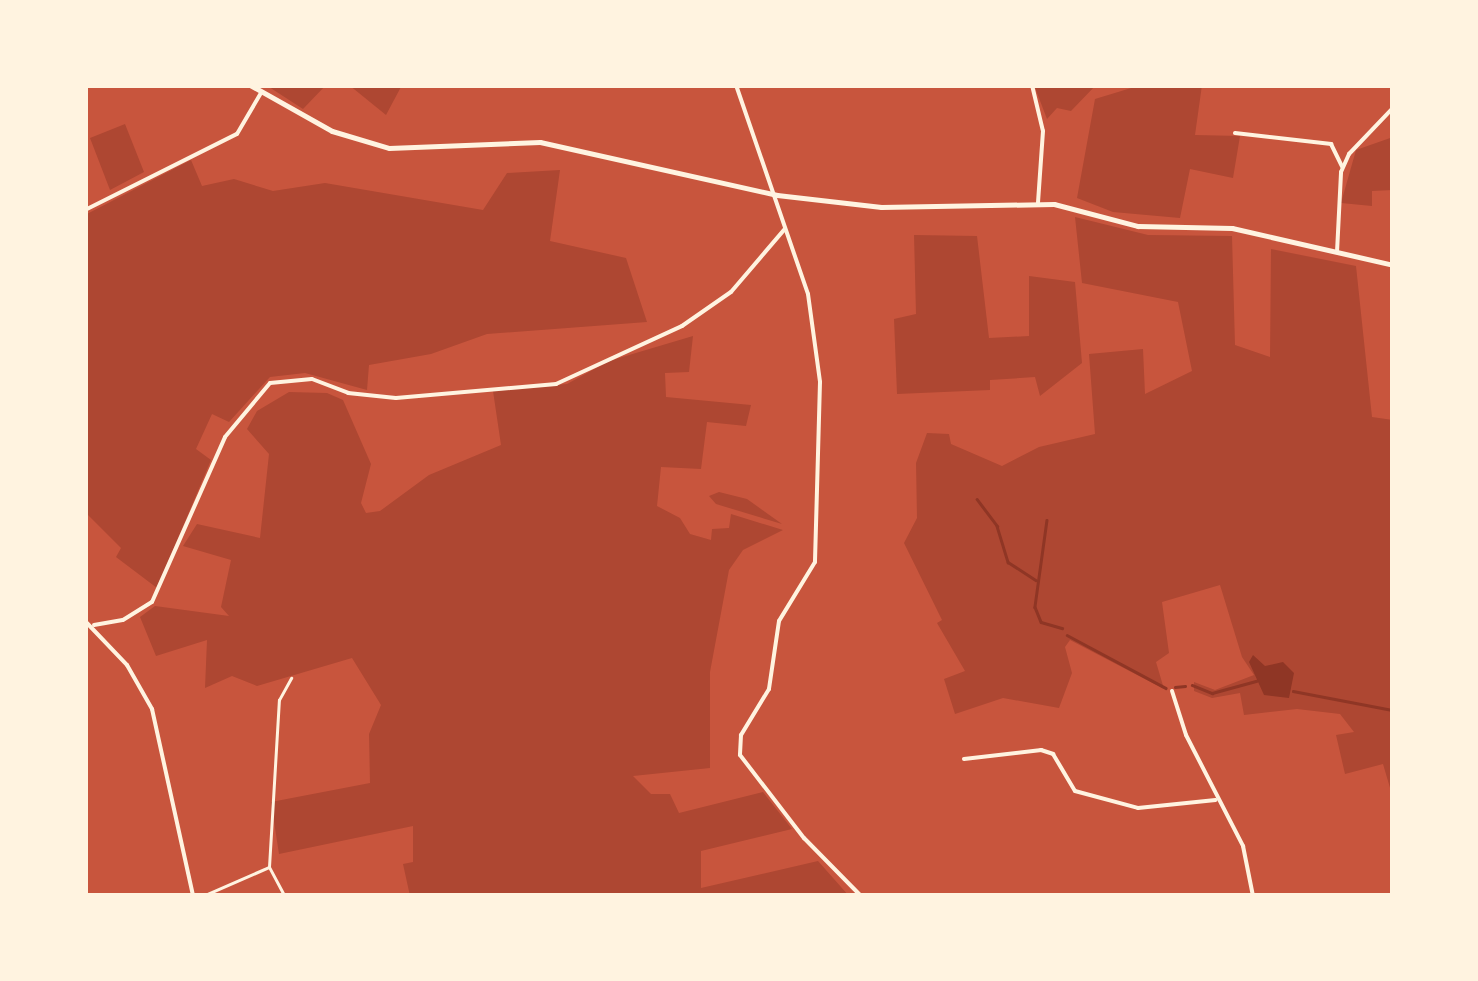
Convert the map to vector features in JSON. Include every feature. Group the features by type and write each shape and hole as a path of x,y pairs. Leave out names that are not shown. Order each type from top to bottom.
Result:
{"street":[{"path":"250,85 372,145 540,142 777,195 881,207 1038,203 1138,226 1232,228 1393,266"},
{"path":"736,85 808,294 820,382 814,562 779,621 769,689 741,735 740,755 804,838 861,896"},
{"path":"1032,85 1043,132 1038,203"},
{"path":"85,210 237,134 260,92"},
{"path":"1342,172 1349,154 1393,108"},
{"path":"1234,132 1331,144 1343,159 1337,252"},
{"path":"94,625 123,620 152,602 225,436 270,382 312,379 348,393 396,398 556,384 682,326 731,292 784,230"},
{"path":"85,621 94,625 152,709 193,895"},
{"path":"1172,691 1216,800 1243,846 1253,896"},
{"path":"964,759 1040,750 1054,754 1074,791 1138,808 1216,800"}],"lane":[{"path":"284,896 269,867 274,849 268,800 279,700 291,678"},
{"path":"193,895 203,896 269,867"}],"shaded area":[{"path":"266,85 326,85 303,109"},
{"path":"349,85 402,85 386,115"},
{"path":"1034,85 1096,85 1071,111 1057,108 1047,119"},
{"path":"1141,85 1202,85 1195,135 1240,136 1233,178 1190,169 1180,218 1113,212 1077,198 1095,99"},
{"path":"125,124 144,172 110,190 90,138"},
{"path":"1393,137 1393,190 1372,191 1372,206 1341,203 1356,150"},
{"path":"191,160 202,186 234,179 273,191 325,183 483,210 507,173 560,170 550,241 626,258 647,322 487,334 431,354 369,365 367,390 305,373 270,377 229,422 212,414 196,449 211,460 157,588 116,557 121,548 85,512 85,215"},
{"path":"1075,217 1148,235 1232,236 1235,345 1270,357 1271,249 1356,266 1372,417 1393,420 1393,798 1383,764 1345,774 1336,735 1354,732 1340,714 1297,709 1244,715 1240,693 1212,698 1194,691 1194,682 1215,690 1254,675 1242,657 1220,585 1162,602 1169,653 1156,662 1164,689 1070,640 1065,647 1072,673 1059,708 1003,698 955,714 944,679 965,671 937,623 942,620 904,543 917,518 916,463 927,433 949,434 951,444 1002,466 1039,447 1095,434 1089,354 1143,349 1145,394 1192,371 1178,302 1082,283"},
{"path":"914,235 977,236 989,338 1029,336 1029,276 1075,282 1082,363 1040,396 1035,377 990,380 990,390 897,394 894,319 916,314"},
{"path":"693,336 689,372 665,373 666,397 751,405 746,426 707,422 701,469 661,467 657,506 680,518 690,534 711,540 712,529 729,528 731,514 783,530 743,550 729,570 710,672 710,768 633,776 651,794 670,794 679,813 763,792 792,829 701,851 701,888 818,861 849,896 410,896 403,864 413,862 413,826 279,854 271,802 370,783 369,734 381,705 352,658 257,686 232,676 205,688 207,640 156,656 140,617 155,606 229,616 221,607 231,560 183,546 197,524 260,538 269,454 247,429 257,411 289,392 327,393 343,400 371,464 361,503 366,513 380,511 429,475 501,445 493,391 567,384 609,361"},
{"path":"719,492 747,499 782,524 716,504 709,496"},
{"path":"1253,655 1265,666 1283,662 1294,673 1289,698 1264,695 1249,662"}],"waterway":[{"path":"977,499 997,526 1008,562 1036,580"},
{"path":"1047,520 1035,607 1041,622 1062,628"},
{"path":"1067,635 1166,688"},
{"path":"1192,685 1212,693 1256,681"},
{"path":"1175,687 1185,686"},
{"path":"1293,691 1393,710"}]}
